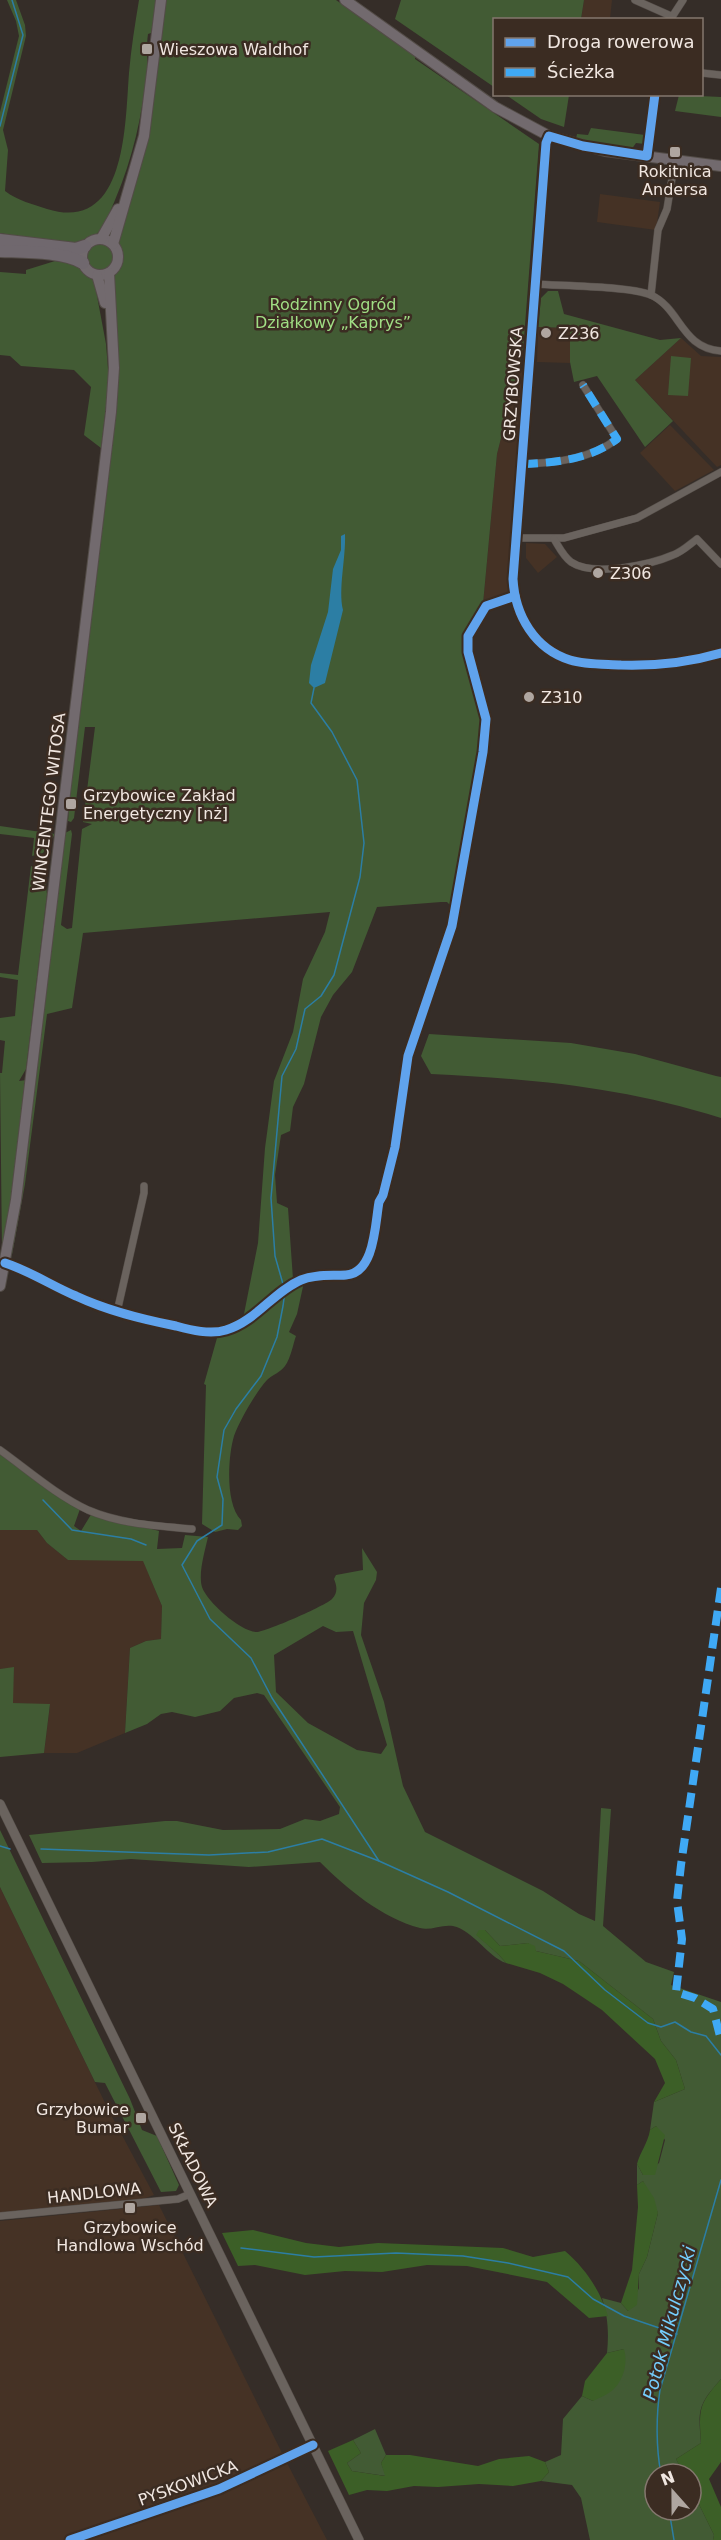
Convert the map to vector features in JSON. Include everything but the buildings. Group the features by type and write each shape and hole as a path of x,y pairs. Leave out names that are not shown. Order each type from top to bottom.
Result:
{"highway":[{"path":"0,240 76,249 85,246"},
{"path":"0,250 68,257 83,263"}],"main road":[{"path":"113,244 144,136 161,0"},
{"path":"345,0 495,106 549,136 583,146 721,166"},
{"path":"102,239 127,193"},
{"path":"95,239 102,239 113,244 118,254 116,267 103,274 88,270 83,263 82,255 85,246 95,239"},
{"name":"WINCENTEGO WITOSA","path":"0,1286 16,1200 111,412 114,368 103,274"},
{"name":"SKŁADOWA","path":"0,1804 359,2540"}],"street":[{"path":"635,0 671,18 683,0"},
{"path":"703,73 721,75"},
{"path":"647,156 655,96"},
{"name":"GRZYBOWSKA","path":"549,136 545,157 535,284 513,579 514,596 529,631 550,650 581,663 658,665 684,662 721,653"},
{"path":"651,295 658,230 667,209 675,160"},
{"path":"535,284 632,291 651,295 662,303 699,345 710,350 721,351"},
{"path":"523,464 555,462 584,455 617,439 583,385"},
{"path":"517,538 554,539 597,530 643,516 721,472"},
{"path":"554,539 565,556 573,563 584,567 627,567 673,555 697,540 721,564"},
{"path":"117,1312 144,1186"},
{"path":"4,1258 82,1299 117,1312 159,1323 214,1332"},
{"path":"0,1450 45,1484 93,1512 147,1524 192,1528"},
{"name":"HANDLOWA","path":"0,2216 178,2199 190,2194"},
{"name":"PYSKOWICKA","path":"70,2540 219,2489 313,2445"}],"shaded area":[{"path":"584,0 612,0 610,18 581,18"},
{"path":"600,194 660,202 656,230 597,222"},
{"path":"538,327 570,328 570,363 537,362"},
{"path":"681,338 701,356 721,357 721,465 717,467 635,380"},
{"path":"518,369 525,371 510,595 483,604 497,454"},
{"path":"670,425 714,470 675,491 640,453"},
{"path":"526,543 545,544 557,557 538,573 526,558"},
{"path":"0,1530 37,1530 47,1543 68,1560 143,1560 162,1606 161,1639 146,1641 130,1648 125,1733 77,1753 44,1753 50,1705 12,1703 14,1668 0,1669"},
{"path":"0,1887 109,2111 154,2195 143,2199 0,2214"},
{"path":"159,2205 327,2540 0,2540 0,2221"}],"green space":[{"path":"7,0 16,0 25,25 26,36 3,130 8,150 5,191 20,200 47,209 73,212 93,205 107,190 116,169 126,119 131,55 139,0 157,0 151,33 148,34 147,71 142,104 127,168 112,208 101,229 91,239 76,246 73,242 72,246 0,233 0,112 19,36 16,21"},
{"name":"Rodzinny Ogród Działkowy „Kaprys”","path":"166,0 336,0 415,55 415,59 539,144 523,351 497,454 483,604 467,631 465,651 483,720 476,775 451,906 447,902 441,902 377,907 352,972 333,995 321,1017 304,1084 293,1107 290,1131 281,1135 275,1175 277,1203 288,1208 293,1279 243,1319 258,1243 265,1148 274,1081 293,1032 303,979 325,932 330,912 83,933 72,1008 47,1014 25,1184 11,1260 65,833 71,830 72,834 61,925 67,929 72,928 82,829 92,824 83,822 95,727 85,727 74,818 71,822 68,821 70,795 68,791 118,393 112,277 121,261 122,253 118,244 148,141"},
{"path":"401,0 584,0 581,18 493,18 493,86 395,19"},
{"path":"507,96 569,96 564,127 541,119"},
{"path":"679,96 721,97 721,117 675,111"},
{"path":"591,128 645,135 645,144 636,143 631,150 576,139 577,134 588,135"},
{"path":"101,242 112,246 116,257 112,268 101,272 90,268 86,257 90,246"},
{"path":"55,261 73,263 94,280 106,344 109,381 101,448 84,435 91,387 74,370 21,366 10,356 0,355 0,272 26,274 26,270"},
{"path":"548,291 558,291 564,314 660,340 681,338 635,380 673,421 645,447 597,376 574,382 570,362 570,328 538,327 541,298"},
{"path":"671,356 691,358 688,396 668,395"},
{"path":"0,826 55,834 43,853 32,856 34,838 0,834"},
{"path":"31,866 44,877 47,894 26,1069 19,1081 27,1080 5,1249 2,1253 0,1073 2,1073 5,1041 0,1040 0,1018 15,1016 18,980 0,977 0,973 18,975"},
{"path":"429,1034 571,1043 635,1054 721,1077 721,1118 684,1107 578,1086 431,1074 421,1056"},
{"path":"304,1282 297,1314 289,1332 296,1336 289,1359 258,1392 234,1436 229,1467 230,1492 242,1526 238,1530 227,1529 215,1532 202,1524 206,1385 204,1384 217,1338 247,1325"},
{"path":"0,1453 80,1509 74,1526 81,1531 92,1513 159,1531 157,1549 182,1548 185,1535 208,1537 201,1575 205,1593 217,1608 234,1622 250,1631 257,1632 295,1618 332,1599 336,1592 334,1579 336,1575 363,1570 362,1548 377,1572 376,1580 364,1603 361,1635 384,1702 403,1786 425,1832 543,1891 579,1914 595,1921 601,1808 611,1809 603,1926 646,1962 674,1972 671,1985 721,2002 721,2379 701,2408 701,2443 676,2459 678,2462 643,2462 643,2522 703,2522 703,2513 714,2535 713,2540 590,2540 581,2498 572,2485 541,2481 549,2472 545,2462 561,2455 563,2419 582,2396 593,2401 624,2349 607,2353 608,2325 602,2298 621,2303 628,2311 639,2288 639,2274 647,2257 658,2213 643,2181 637,2185 637,2164 643,2175 659,2163 665,2140 656,2126 650,2130 654,2102 685,2089 676,2060 661,2041 653,2019 579,1961 536,1951 528,1943 500,1946 485,1930 477,1935 506,1963 499,1960 460,1928 449,1926 424,1929 379,1910 353,1892 320,1862 249,1867 131,1859 42,1863 29,1835 165,1821 177,1821 223,1830 280,1829 305,1819 320,1821 339,1814 340,1807 264,1695 257,1693 234,1698 220,1711 195,1717 172,1712 161,1714 147,1724 125,1733 130,1648 146,1641 161,1639 162,1606 143,1561 68,1560 47,1543 37,1530 0,1530","holes":["323,1626 336,1632 353,1631 387,1745 381,1754 357,1750 308,1723 276,1692 274,1655"]},
{"path":"14,1667 13,1703 50,1704 44,1753 0,1757 0,1669"},
{"path":"0,1830 130,2099 142,2130 157,2136 179,2185 176,2191 161,2192 105,2083 95,2082 0,1887"},
{"path":"479,1930 485,1930 500,1946 528,1943 535,1946 536,1951 579,1961 653,2019 661,2041 676,2060 685,2089 654,2102 665,2083 655,2059 602,2010 563,1984 540,1973 506,1963 476,1935"},
{"path":"656,2126 665,2135 655,2175 643,2175 637,2164 650,2130"},
{"path":"643,2181 654,2198 658,2213 647,2257 639,2274 637,2305 628,2311 621,2303 632,2270 638,2207 637,2185"},
{"path":"253,2230 306,2243 339,2247 378,2243 503,2248 533,2257 565,2251 591,2280 608,2316 589,2318 547,2282 467,2266 427,2265 382,2272 345,2271 305,2275 255,2265 238,2266 222,2233"},
{"path":"624,2349 626,2359 624,2370 614,2389 593,2401 582,2396 585,2381 607,2353"},
{"path":"721,2379 721,2462 709,2479 721,2507 721,2540 713,2540 714,2535 703,2513 703,2462 678,2462 676,2459 701,2443 700,2415 708,2395"},
{"path":"375,2429 386,2455 381,2463 386,2476 352,2471 347,2463 361,2453 353,2440"},
{"path":"353,2440 361,2453 347,2463 352,2471 385,2476 381,2463 386,2455 410,2455 478,2466 499,2459 529,2456 545,2462 549,2472 541,2481 513,2486 479,2484 414,2486 387,2491 367,2490 349,2495 328,2451"}],"water":[{"path":"345,534 341,593 343,610 325,683 314,688 309,683 311,665 328,612 333,569 341,550 341,536"}],"waterway":[{"path":"0,126 23,35 12,0"},
{"path":"314,688 311,703 332,732 357,780 364,843 360,877 334,975 321,996 305,1009 296,1049 282,1076 271,1198 275,1256 285,1291 277,1337 261,1376 236,1409 224,1430 217,1477 223,1499 222,1525 197,1541 182,1565 210,1619 251,1658 272,1698 379,1861 448,1892 564,1951 605,1990 648,2023 661,2027 675,2022 691,2032 706,2036 721,2055"},
{"path":"43,1500 72,1530 131,1539 146,1545"},
{"path":"41,1849 209,1855 268,1852 322,1839 379,1861"},
{"path":"0,1846 10,1849"},
{"name":"Potok Mikulczycki","path":"659,2462 657,2432 660,2390 721,2180"},
{"path":"241,2248 314,2257 396,2253 463,2256 508,2263 568,2277 593,2299 624,2316 677,2334"},
{"name":"Potok Mikulczycki","path":"671,2522 674,2540"}],"marked path":[{"path":"523,464 572,459 596,451 617,439 583,385"},
{"path":"721,1588 681,1865 677,1901 682,1939 676,1992 695,1998 713,2009 721,2040"}],"cycle path":[{"path":"655,96 647,156 583,146 549,136 546,143 513,579 518,606 529,629 547,648 570,660 596,664 647,665 684,661 721,653"},
{"path":"5,1263 112,1310 188,1329 214,1332 237,1326 301,1280 317,1276 346,1275 356,1272 363,1266 372,1246 379,1202 383,1195 395,1147 408,1056 452,926 483,752 486,719 468,652 468,636 486,606 515,596"},
{"path":"70,2540 219,2489 313,2445"}],"place":[{"name":"Wieszowa Waldhof","path":"147,49"},
{"name":"Rokitnica Andersa","path":"675,152"},
{"name":"Z236","path":"546,333"},
{"name":"Z306","path":"598,573"},
{"name":"Z310","path":"529,697"},
{"name":"Grzybowice Zakład Energetyczny [nż]","path":"71,804"},
{"name":"Grzybowice Bumar","path":"141,2118"},
{"name":"Grzybowice Handlowa Wschód","path":"130,2208"}]}
